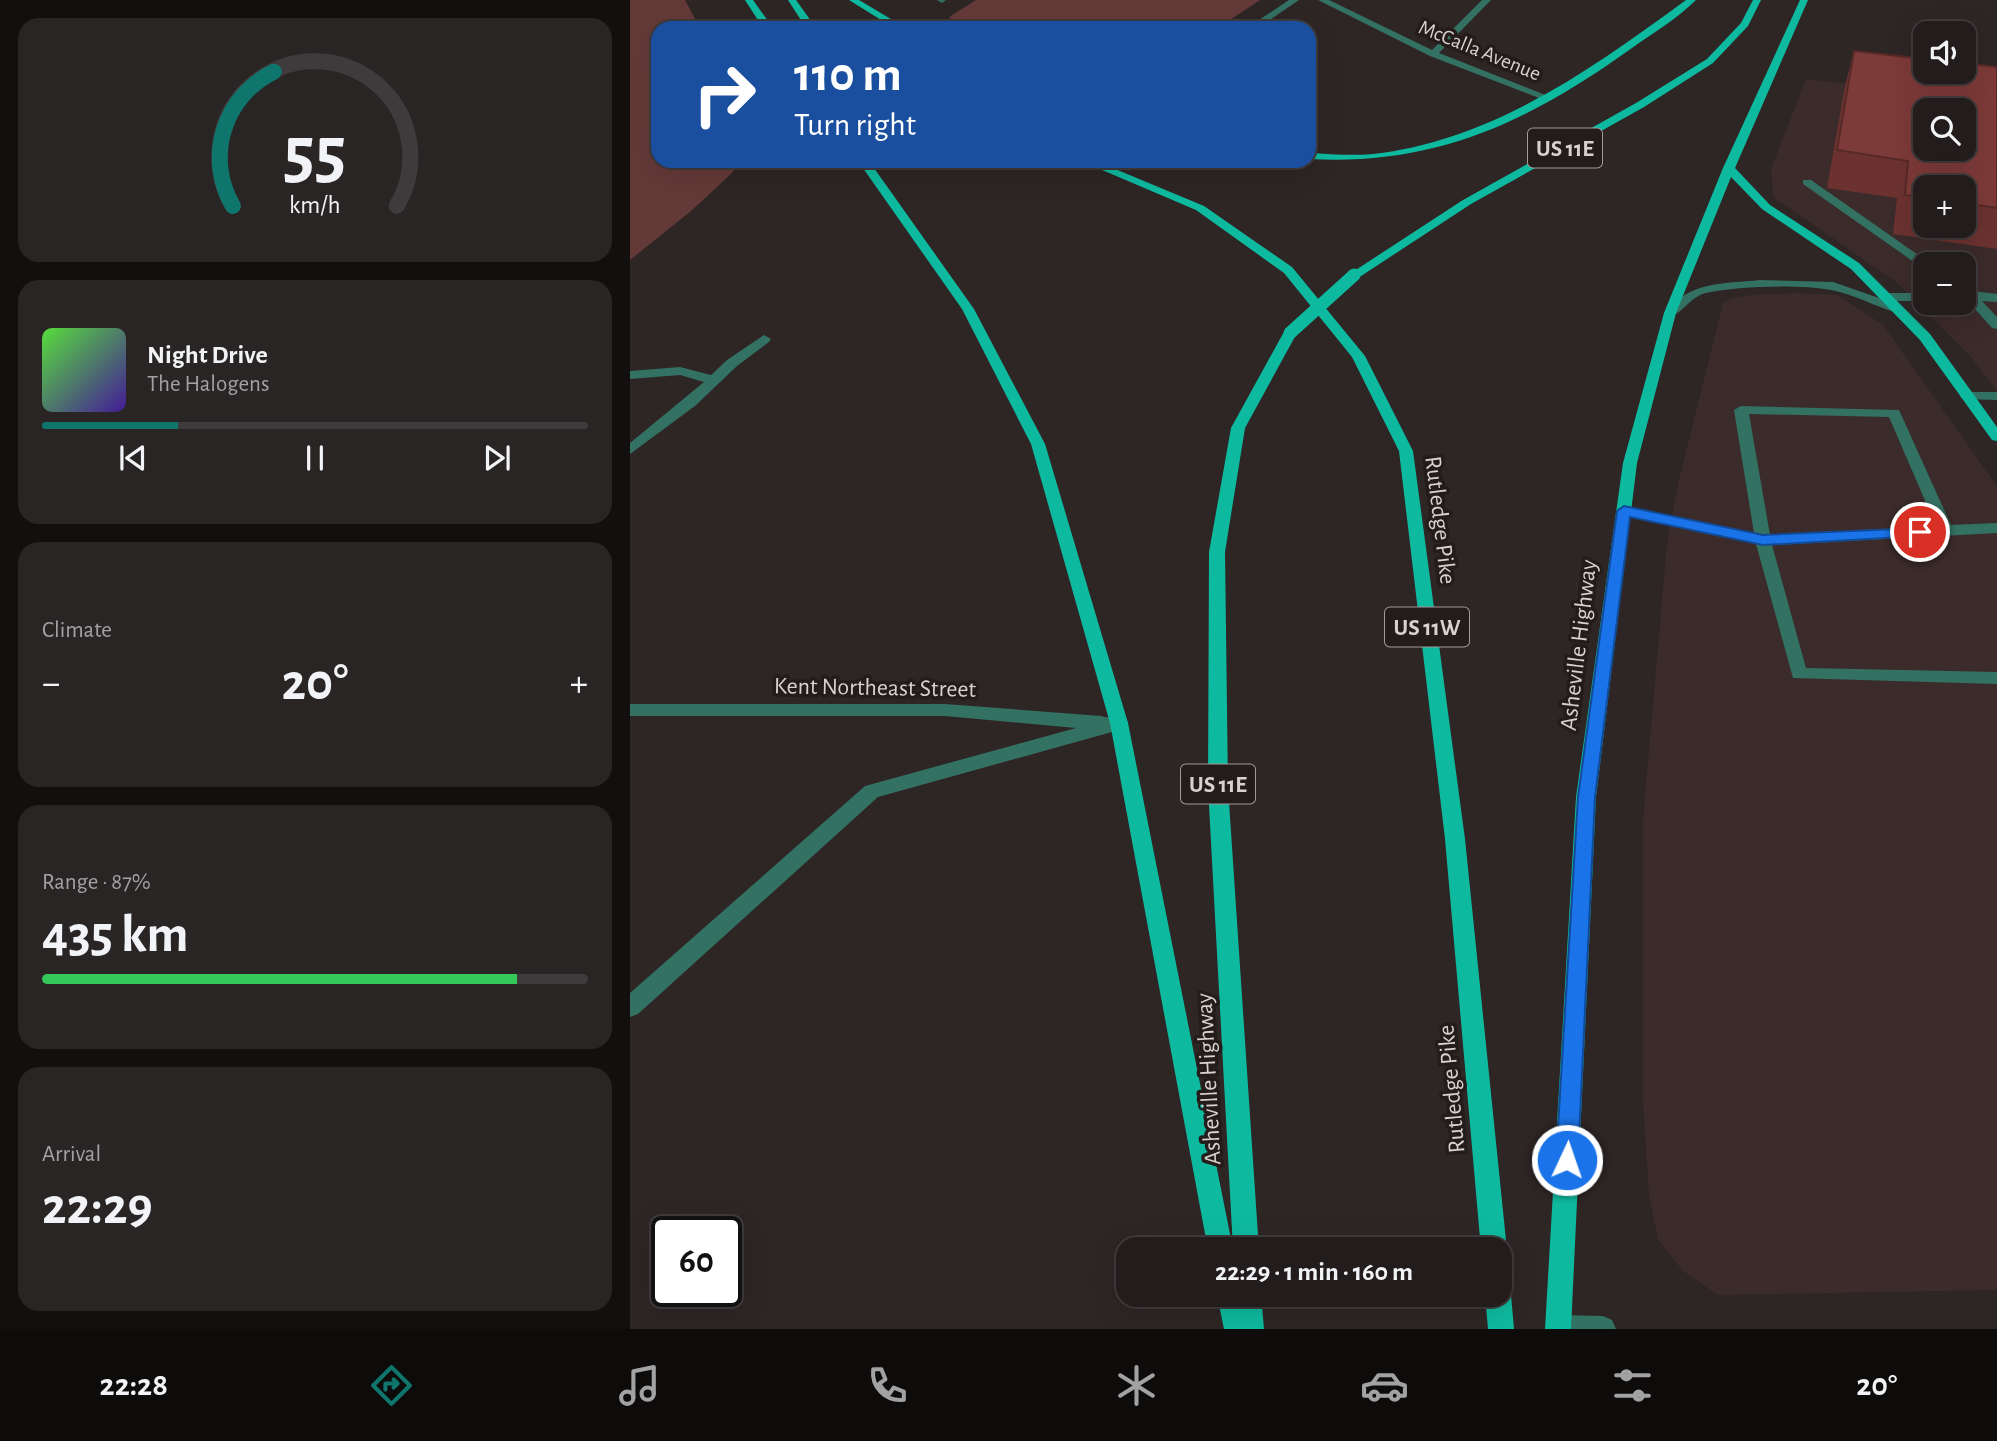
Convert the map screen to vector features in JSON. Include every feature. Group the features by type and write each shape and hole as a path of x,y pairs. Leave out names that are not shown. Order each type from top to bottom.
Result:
{"main road":[{"path":"749,0 763,21"},
{"path":"792,0 806,21"},
{"path":"853,0 889,21"},
{"path":"1316,156 1374,157 1430,146 1486,128 1548,98 1627,48 1692,0"},
{"name":"Asheville Highway","path":"1245,1237 1218,787 1217,552 1238,428 1290,333 1354,275 1468,202 1640,105 1710,61 1745,24 1757,0"},
{"name":"Asheville Highway","path":"1559,1328 1586,797 1630,463 1670,313 1729,168 1804,0"},
{"path":"868,168 968,309 1038,444 1119,723 1218,1237"},
{"name":"Rutledge Pike","path":"1103,168 1200,208 1288,270 1358,356 1406,451 1455,839 1493,1237"},
{"path":"1729,168 1766,207 1855,266 1898,309 1925,337 1997,437"},
{"path":"1232,1307 1237,1329"},
{"path":"1249,1307 1251,1329"},
{"path":"1499,1307 1501,1329"}],"street":[{"path":"1263,21 1295,0"},
{"name":"McCalla Avenue","path":"1322,0 1433,54 1548,98"},
{"path":"1433,54 1488,0"},
{"path":"1807,182 1913,256"},
{"path":"1670,313 1688,296 1702,290 1760,284 1833,286 1898,309"},
{"path":"1882,294 1913,296"},
{"path":"1976,296 1997,298"},
{"path":"1976,305 1997,325"},
{"path":"630,450 764,339"},
{"path":"630,375 680,371 712,380"},
{"path":"1967,396 1997,396"},
{"path":"1946,531 1894,413 1741,410 1763,540 1799,674 1997,678"},
{"path":"1624,511 1763,540 1997,528"},
{"name":"Kent Northeast Street","path":"630,710 945,709 1048,720 1119,723"},
{"path":"630,1007 872,791 1119,723"},
{"path":"1559,1328 1603,1329"}],"shaded area":[{"path":"630,0 685,0 696,21 651,21 651,168 735,168 691,211 630,260"},
{"path":"976,0 1260,0 1228,21 952,21 949,17"},
{"path":"1806,79 1997,99 1997,391 1970,356 1929,315 1976,315 1976,252 1913,252 1913,299 1896,282 1773,197 1771,169"},
{"path":"1750,295 1838,295 1883,325 1997,486 1997,1290 1718,1295 1683,1271 1658,1240 1649,1196 1643,1101 1643,819 1667,543 1678,484 1723,303 1731,298"}],"building":[{"path":"1854,51 1913,58 1913,84 1976,84 1976,64 1997,67 1997,208 1976,205 1976,175 1913,175 1913,196 1905,195 1908,161 1837,150"}],"route":[{"path":"1567,1160 1586,797 1624,511 1763,540 1920,532"}]}
